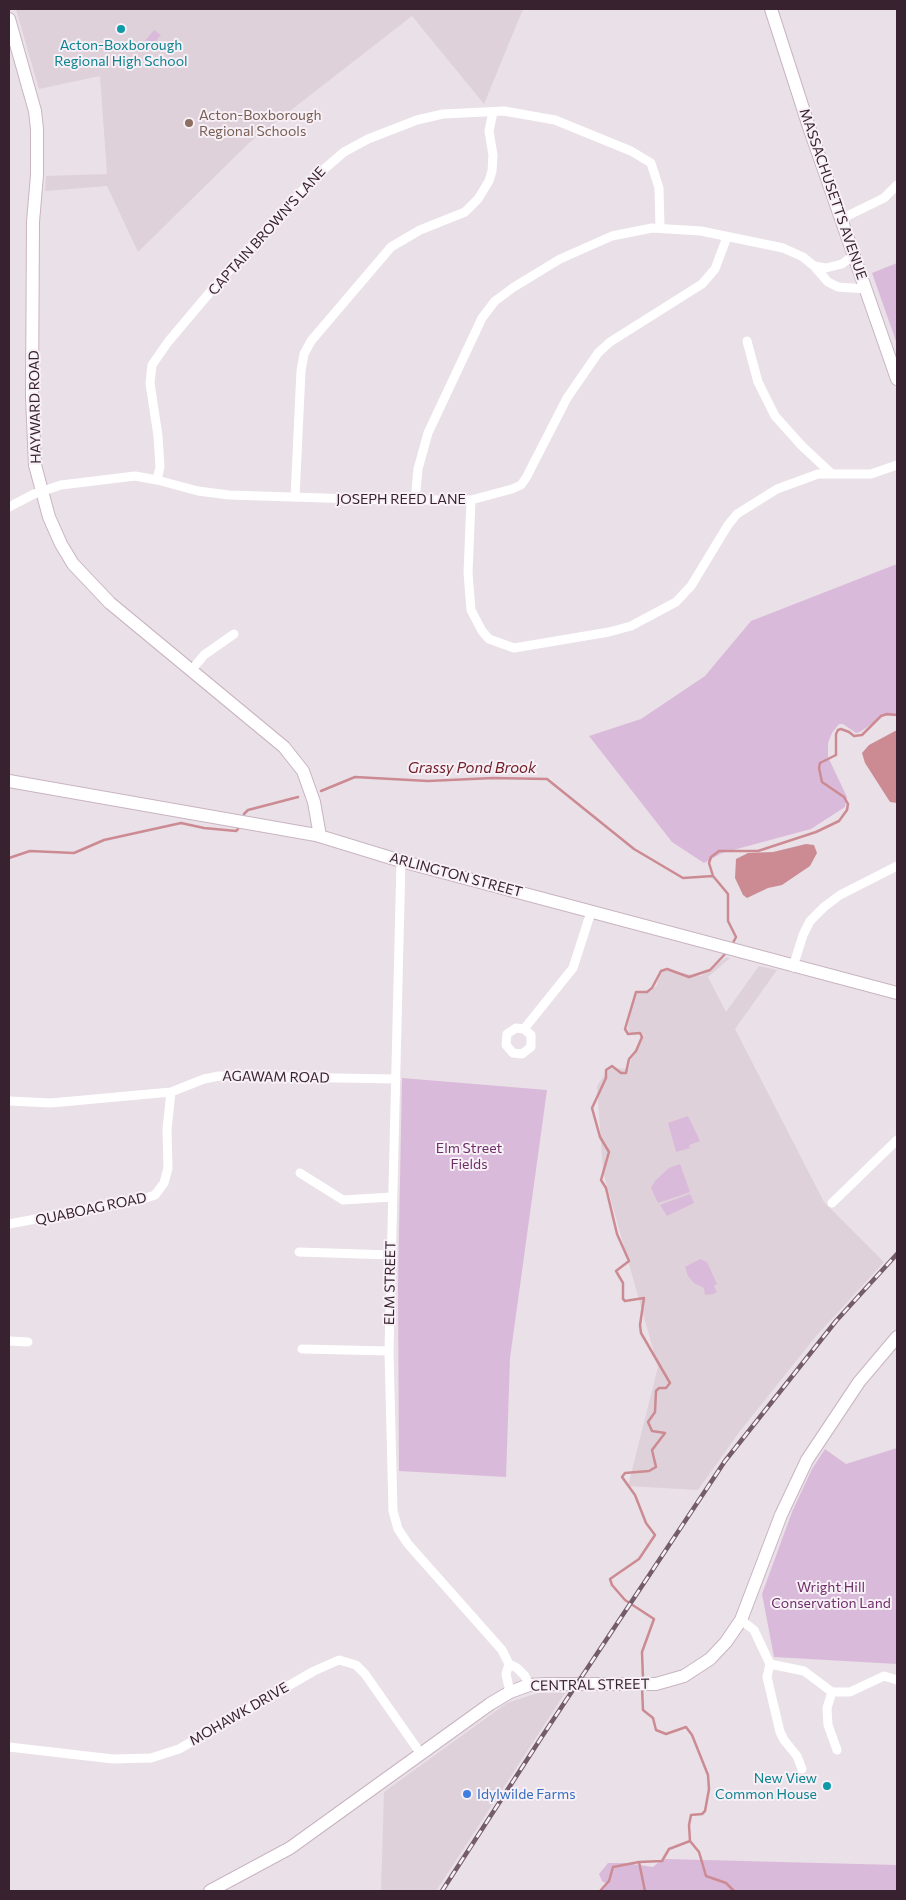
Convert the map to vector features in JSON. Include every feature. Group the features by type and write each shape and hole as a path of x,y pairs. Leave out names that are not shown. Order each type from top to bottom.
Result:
{"street":[{"name":"MASSACHUSETTS AVENUE","path":"771,9 897,379"},
{"name":"HAYWARD ROAD","path":"9,19 35,111 37,129 37,175 33,222 32,397 35,465 41,492 61,544 86,580 119,612 272,736 303,771 314,802 320,836"},
{"name":"CAPTAIN BROWN'S LANE","path":"157,480 160,467 158,436 150,383 152,365 168,342 272,223 329,163 368,139 417,120 443,114 504,111 555,120 632,151 651,163 659,188 660,228"},
{"path":"295,496 301,372 304,354 311,340 391,247 420,230 465,212 478,199 489,181 492,171 493,154 489,131 493,112"},
{"path":"841,219 884,198 897,185"},
{"path":"415,501 419,463 428,434 474,332 495,302 529,278 584,247 630,231 680,228 782,248 803,257 828,282 838,287 866,289"},
{"name":"JOSEPH REED LANE","path":"9,508 41,492 76,482 135,476 198,491 295,496 415,501 471,500 504,492 521,485 567,398 598,353 610,342 702,284 715,269 727,237"},
{"path":"814,266 826,268 842,264 854,255"},
{"path":"748,341 758,382 775,416 802,446 832,474"},
{"path":"471,500 468,573 471,610 482,631 489,639 514,648 609,632 630,626 680,599 691,586 728,525 737,514 754,501 789,483 818,474 871,474 897,465"},
{"path":"191,671 204,655 234,634"},
{"name":"ARLINGTON STREET","path":"9,781 320,836 401,861 793,967 897,993"},
{"name":"ELM STREET","path":"401,861 389,1351 392,1495 396,1524 412,1550 502,1650 509,1664 517,1668 525,1676 529,1686"},
{"path":"793,967 803,935 810,921 824,907 840,895 897,866"},
{"path":"524,1028 573,968 592,912"},
{"name":"AGAWAM ROAD","path":"9,1101 51,1103 172,1092 204,1079 219,1076 396,1079"},
{"name":"QUABOAG ROAD","path":"9,1224 143,1200 155,1195 161,1188 167,1174 167,1129 172,1092"},
{"path":"832,1203 897,1140"},
{"path":"300,1173 343,1200 392,1197"},
{"path":"299,1252 391,1255"},
{"name":"CENTRAL STREET","path":"210,1891 290,1848 510,1692 529,1686 650,1685 675,1680 696,1670 722,1647 741,1620 781,1515 807,1460 859,1382 897,1337"},
{"path":"9,1341 28,1342"},
{"path":"302,1349 389,1351"},
{"path":"741,1620 754,1630 770,1664 767,1677 780,1732 797,1756 802,1769"},
{"name":"MOHAWK DRIVE","path":"9,1747 113,1759 151,1758 186,1745 314,1671 339,1660 356,1665 365,1674 421,1754"},
{"path":"509,1664 506,1674 510,1692"},
{"path":"770,1664 804,1671 832,1692 850,1692 884,1676 897,1680"},
{"path":"832,1692 827,1708 828,1725 837,1750"}],"shaded area":[{"name":"Acton-Boxborough Regional Schools","path":"16,9 523,9 484,104 412,16 250,142 138,252 107,186 45,191 46,176 107,174 100,76 39,89"},
{"path":"897,730 897,803 890,802 865,763 862,753 869,745"},
{"path":"806,844 814,845 817,853 810,866 782,885 768,888 747,898 743,895 735,878 736,859 748,853 773,852"},
{"path":"727,957 730,958 708,977 726,1012 759,966 777,970 735,1029 824,1202 884,1262 817,1335 740,1431 698,1490 628,1486 658,1367 603,1172 597,1086 609,1068 629,1069 631,1060 644,1035 629,1032 628,1027 634,997 639,992 651,991 657,985 661,970 701,976"},
{"path":"538,1693 565,1693 436,1891 381,1891 384,1792 507,1703"}],"green space":[{"path":"154,30 161,35 150,48 144,42"},
{"path":"897,263 897,344 872,273"},
{"path":"897,564 897,716 883,716 856,733 843,724 839,724 832,733 828,743 828,757 847,797 845,807 811,829 722,853 704,863 672,842 589,736 641,719 705,676 751,621"},
{"name":"Elm Street Fields","path":"402,1078 547,1090 510,1358 506,1477 399,1471 398,1284"},
{"path":"688,1116 700,1141 689,1145 690,1148 676,1152 668,1123"},
{"path":"680,1164 690,1192 658,1203 651,1188 655,1181 669,1168"},
{"path":"690,1194 694,1203 667,1216 660,1205"},
{"path":"700,1259 707,1262 717,1284 714,1286 717,1292 713,1294 705,1295 704,1288 694,1283 688,1276 685,1267"},
{"name":"Wright Hill Conservation Land","path":"897,1448 897,1664 774,1657 762,1594 792,1512 812,1469 825,1449 846,1464"},
{"path":"666,1859 897,1865 897,1891 601,1891 607,1884 602,1881 599,1874 608,1863 626,1863 653,1867"}],"waterway":[{"path":"732,945 736,937 728,921 728,894 713,876 709,863 711,857 719,851 758,851 816,832 839,821 847,810 848,804 844,797 822,782 819,768 820,763 836,755 836,734 838,730 841,729 854,736 862,735 881,716 887,714 897,715"},
{"name":"Grassy Pond Brook","path":"321,791 355,777 428,781 493,778 547,779 634,849 683,878 713,876"},
{"name":"Grassy Pond Brook","path":"244,814 248,810 298,797"},
{"name":"Grassy Pond Brook","path":"9,858 30,851 74,853 104,840 181,823 204,828 236,831 238,829"},
{"path":"643,1679 642,1652 654,1619 625,1600 612,1585 610,1579 639,1559 655,1535 646,1523 635,1495 622,1477 625,1473 649,1471 656,1467 652,1450 665,1433 652,1431 648,1422 655,1412 656,1391 659,1388 666,1388 670,1383 641,1333 640,1325 644,1298 625,1301 623,1299 623,1283 616,1271 629,1261 617,1234 606,1188 601,1180 609,1152 600,1137 592,1108 606,1078 606,1070 612,1066 621,1073 626,1073 629,1059 636,1051 642,1037 640,1033 628,1034 625,1029 636,992 647,992 652,988 661,971 667,969 689,977 710,970 727,952"},
{"path":"600,1891 609,1881 613,1867 639,1862 662,1861 669,1849 690,1841 689,1825 691,1815 702,1814 705,1811 709,1789 708,1775 692,1735 686,1727 666,1734 656,1730 653,1718 643,1710 642,1687"},
{"path":"690,1841 699,1852 706,1876 726,1883 734,1891"},
{"path":"639,1862 645,1891"}],"railway":[{"path":"442,1891 725,1461 836,1321 897,1254"}],"place":[{"name":"Acton-Boxborough Regional High School","path":"121,29"},
{"name":"Acton-Boxborough Regional Schools","path":"189,123"},
{"name":"New View Common House","path":"827,1786"},
{"name":"Idylwilde Farms","path":"467,1794"}]}
